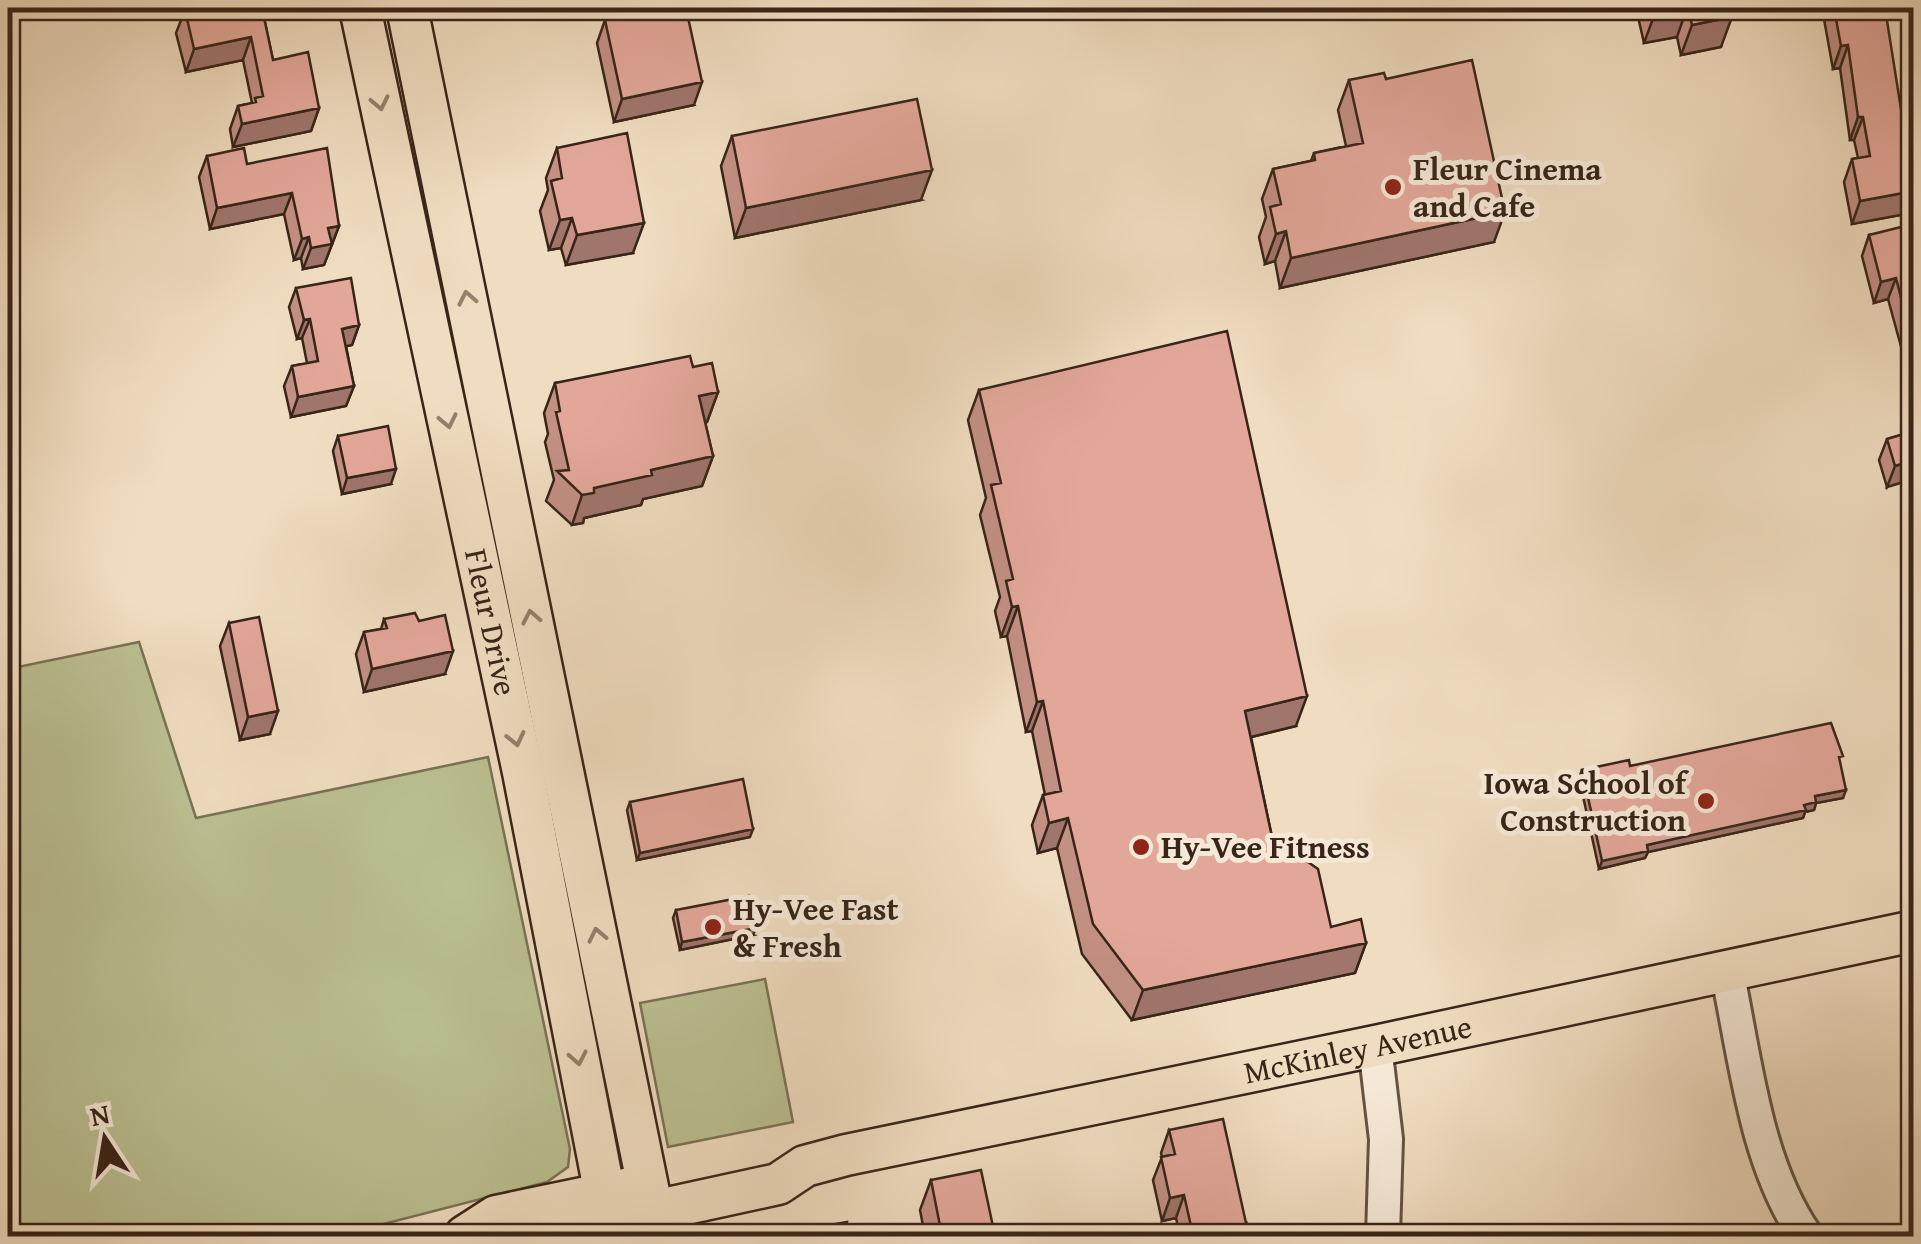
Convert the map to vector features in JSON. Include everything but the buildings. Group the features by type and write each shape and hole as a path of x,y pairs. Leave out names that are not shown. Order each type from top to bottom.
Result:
{"main road":[{"name":"Fleur Drive","path":"360,8 523,772 609,1217"},
{"name":"Fleur Drive","path":"407,8 653,1211"},
{"name":"McKinley Avenue","path":"539,1236 609,1217 778,1184 805,1166 846,1155 1914,931"},
{"name":"McKinley Avenue","path":"464,1236 496,1216 609,1217"}],"street":[{"path":"1727,971 1764,1142 1778,1188 1806,1236"},
{"path":"1375,1046 1386,1139 1383,1236"}],"green space":[{"path":"139,642 196,818 488,757 570,1149 568,1167 547,1182 337,1236 8,1236 8,669"},
{"path":"765,979 793,1122 668,1147 640,1003"}],"place":[{"name":"Fleur Cinema and Cafe","path":"1393,187"},
{"name":"Iowa School of Construction","path":"1706,801"},
{"name":"Hy-Vee Fitness","path":"1141,847"},
{"name":"Hy-Vee Fast & Fresh","path":"713,927"}]}
